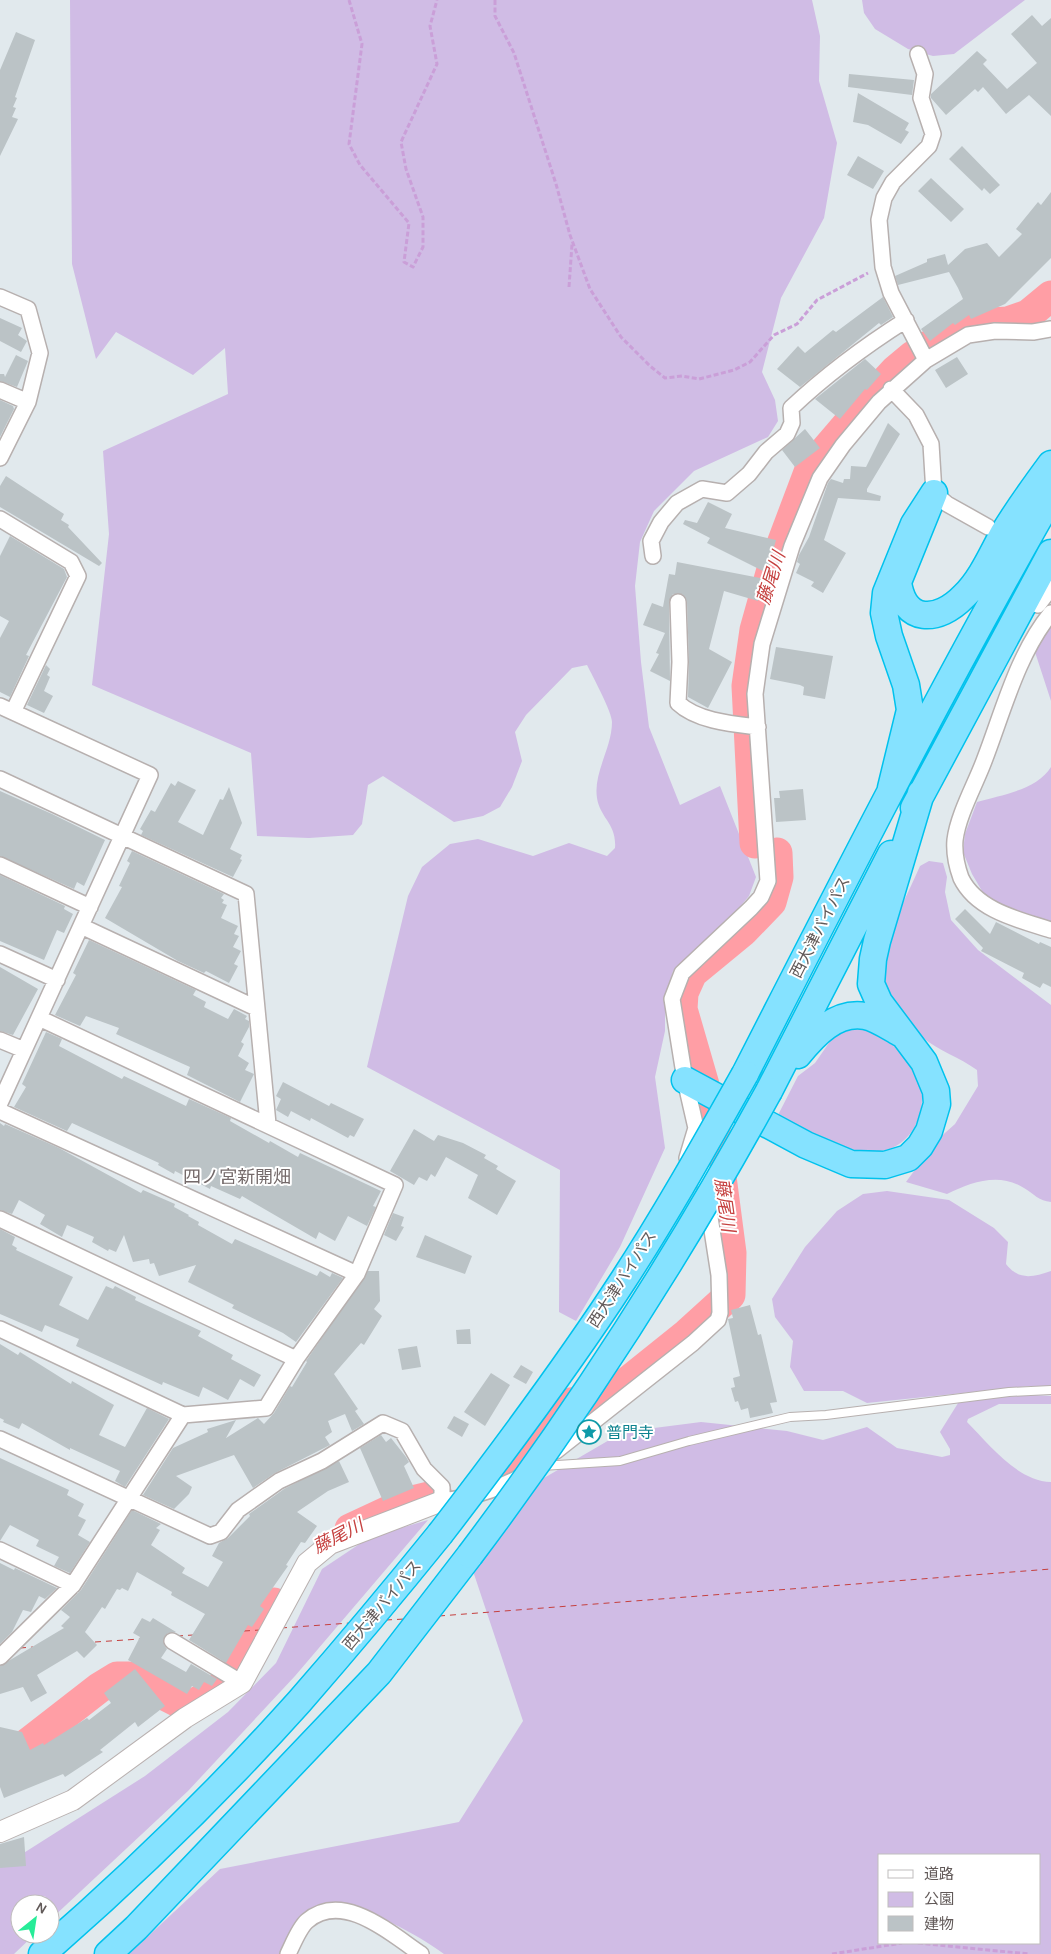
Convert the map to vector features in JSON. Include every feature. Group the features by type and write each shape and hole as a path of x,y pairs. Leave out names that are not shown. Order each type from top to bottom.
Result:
{"highway":[{"path":"934,493 898,582 900,595 907,607 919,615 935,615 948,610 965,595 1021,504 1051,464"},
{"path":"891,788 910,710 906,685 889,636 884,613 886,593 914,524 934,493"},
{"name":"西大津バイパス","path":"42,1954 112,1891 244,1761 333,1662 440,1534 534,1410 624,1280 665,1214 745,1074 891,788 980,621 1051,497"},
{"name":"西大津バイパス","path":"108,1954 136,1928 379,1673 470,1555 557,1436 650,1296 769,1091 921,793 1051,553"},
{"path":"688,1082 806,1145 851,1164 885,1165 908,1158 920,1146 929,1131 937,1104 936,1091 924,1062 879,1002 871,984 872,958 921,793"},
{"path":"769,1091 807,1044 821,1030 844,1016 865,1016 901,1033"}],"street":[{"path":"918,54 925,74 922,98 933,134 929,146 893,182 884,198 880,220 883,266 891,293 926,360"},
{"path":"0,297 28,309 40,353 28,402 0,458"},
{"path":"653,556 652,541 660,522 677,503 702,489 727,493 737,486 766,452 787,434 792,423 791,408 813,387 863,348 906,320"},
{"path":"0,1832 73,1800 185,1718 242,1683 307,1562 330,1544 442,1501 469,1498 496,1490 542,1466 563,1444 693,1343 718,1320 720,1314 720,1275 688,1082 672,999 682,973 751,908 761,897 768,881 751,726 771,588 792,546 820,478 842,446 891,389 926,360 968,335 995,331 1033,332 1051,330"},
{"path":"891,389 916,415 931,444 934,493 948,504 988,527"},
{"path":"0,390 28,402"},
{"path":"0,520 70,562 78,576 7,709 150,776 0,1103"},
{"path":"1024,601 1038,605 1051,588"},
{"path":"678,602 680,662 678,703 685,709 722,722 751,726"},
{"path":"1051,613 1027,648 955,839 955,856 962,879 975,894 988,906 1005,915 1051,930"},
{"path":"0,779 246,894 268,1124"},
{"path":"0,866 90,907"},
{"path":"81,926 256,1008"},
{"path":"0,954 57,980"},
{"path":"0,1329 183,1415 266,1408 296,1359 357,1274 395,1184 39,1018"},
{"path":"0,1040 24,1050"},
{"path":"0,1111 357,1274"},
{"path":"469,1498 488,1464 601,1309 689,1154 696,1128"},
{"path":"0,1218 296,1359"},
{"path":"0,1657 73,1584 183,1415"},
{"path":"0,1439 210,1536 220,1532 238,1510 279,1481 322,1461 383,1423 402,1431 424,1469 442,1487 442,1501"},
{"path":"0,1550 73,1584"},
{"path":"172,1642 242,1683"},
{"path":"288,1954 306,1921 322,1912 345,1912 362,1915 421,1954"}],"lane":[{"path":"542,1466 620,1461 689,1441 790,1417 1009,1392 1051,1390"}],"path":[{"path":"348,0 362,44 349,144 360,166 409,223 404,262 413,267 422,247 423,217 406,169 401,142 437,64 430,26 437,0"},
{"path":"495,0 495,16 514,53 556,184 572,241 590,289 621,337 665,378 682,376 699,379 734,370 750,362 774,335 796,324 817,300 883,266"},
{"path":"568,287 572,241"},
{"path":"832,1954 896,1944"},
{"path":"928,1944 1029,1954"}],"green space":[{"path":"70,0 812,0 820,36 819,81 837,143 824,218 781,298 762,372 775,400 778,421 768,437 694,471 654,511 640,542 635,586 641,662 649,727 680,805 720,786 756,877 749,896 729,920 673,971 665,999 665,1031 655,1077 665,1148 620,1247 576,1321 559,1312 560,1170 367,1067 408,896 422,867 450,844 478,839 533,856 569,843 607,856 615,848 613,833 601,811 596,789 611,732 612,722 609,711 587,665 572,668 526,715 515,732 522,761 512,787 500,807 483,816 454,822 383,776 368,785 362,824 353,835 309,838 257,836 251,753 92,685 109,534 103,451 228,394 225,348 193,375 116,332 96,359 72,264"},
{"path":"862,0 1025,0 954,54 933,56 908,49 875,29 864,13"},
{"path":"1051,624 1051,701 1035,652"},
{"path":"1051,767 1051,930 1007,910 985,896 972,874 963,852 965,834 977,802 1018,791 1037,781"},
{"path":"929,861 943,863 947,877 945,892 951,920 978,950 1051,1005 1051,1202 1040,1199 1024,1188 1005,1180 985,1180 947,1194 906,1182 936,1141 955,1124 978,1086 977,1070 922,1037 902,1016 890,996 885,975 886,954 891,933 920,866"},
{"path":"868,1024 894,1038 908,1057 916,1073 921,1089 922,1105 920,1115 912,1132 898,1145 890,1149 880,1151 853,1150 826,1142 778,1115 798,1076 815,1063 840,1027"},
{"path":"887,1191 949,1200 994,1228 1008,1242 1006,1264 1016,1273 1032,1276 1051,1271 1051,1389 1030,1386 867,1403 843,1391 804,1391 790,1367 793,1341 775,1317 772,1299 805,1247 837,1211 863,1194"},
{"path":"1031,1395 1051,1396 1051,1404 999,1404 968,1419 967,1422 1004,1460 1015,1468 1039,1480 1051,1482 1051,1954 444,1954 392,1923 364,1912 336,1906 309,1909 292,1928 279,1954 129,1954 220,1869 459,1822 523,1721 473,1571 544,1478 623,1432 701,1422 787,1431 823,1440 867,1427 897,1448 942,1457 950,1455 950,1449 940,1432 960,1400"},
{"path":"428,1520 295,1676 188,1791 60,1911 60,1894 10,1894 10,1944 24,1944 14,1954 0,1954 0,1868 145,1776 228,1712 276,1663 322,1569 370,1537"}],"building":[{"path":"1032,15 1042,26 1051,18 1051,116 1029,95 1006,114 983,87 978,92 975,89 946,115 931,98 931,94 977,51 987,60 983,64 1007,89 1037,63 1011,34"},
{"path":"16,32 35,40 15,97 17,98 13,107 16,108 12,117 18,119 0,156 0,70"},
{"path":"849,74 914,80 912,95 848,87"},
{"path":"858,93 909,123 905,130 909,132 901,144 868,125 853,122"},
{"path":"962,146 1000,185 990,194 984,188 982,191 949,159"},
{"path":"858,156 884,171 873,189 847,175"},
{"path":"931,178 964,209 951,222 918,191"},
{"path":"1051,192 1051,258 1005,304 971,319 969,315 955,325 953,323 930,341 921,329 963,299 958,288 949,272 898,285 895,276 927,262 927,259 945,254 948,265 965,249 987,243 999,257 1022,234 1016,229 1038,202 1041,205"},
{"path":"883,297 893,317 881,325 879,323 800,387 777,369 798,346 805,353 833,330 836,332"},
{"path":"0,318 22,328 18,335 27,341 21,352 0,341"},
{"path":"16,355 28,361 17,387 0,381 0,374 4,374 5,377"},
{"path":"957,357 968,374 946,388 935,370"},
{"path":"865,359 881,374 867,390 865,389 840,419 815,399"},
{"path":"0,400 13,406 14,409 0,437"},
{"path":"888,423 900,434 867,489 867,492 881,496 880,501 838,498 824,540 846,553 823,593 811,586 814,582 796,573 800,564 797,562 799,555 809,537 828,483 831,479 843,483 844,479 850,479 851,466 866,467"},
{"path":"805,429 820,448 795,467 782,450"},
{"path":"6,476 64,514 61,520 69,525 68,527 102,563 99,566 0,507 0,486"},
{"path":"708,502 732,514 725,528 776,540 767,573 707,543 710,538 683,524 685,520 697,523"},
{"path":"10,536 64,569 67,577 26,655 29,656 10,697 0,692 0,638 9,621 0,616 0,556"},
{"path":"677,562 765,579 758,601 724,591 709,649 732,662 708,708 688,697 687,602 682,594 673,594 669,602 670,681 650,671 659,654 656,653 665,633 643,625 652,603 663,607 669,574 675,575"},
{"path":"776,647 833,656 825,699 803,695 804,687 800,685 770,679"},
{"path":"46,665 50,669 47,675 50,677 44,691 53,696 44,713 27,705"},
{"path":"178,781 196,790 178,822 203,835 220,799 223,800 229,787 242,823 230,849 242,855 240,859 242,860 233,877 141,835 143,831 140,829 151,810 155,812 171,783 175,786"},
{"path":"803,789 806,820 776,822 774,798 780,798 779,791"},
{"path":"0,791 105,840 84,886 77,882 74,889 0,856"},
{"path":"132,851 224,894 221,898 224,900 222,903 227,905 221,918 238,926 234,934 239,936 233,947 241,951 234,964 238,966 229,983 206,971 204,973 178,961 105,918 122,887 119,886 130,863 127,861"},
{"path":"0,875 65,906 64,909 73,914 64,933 57,930 44,960 0,941"},
{"path":"965,909 990,934 996,922 1039,944 1040,942 1051,947 1051,987 1043,983 1040,988 1022,978 1024,973 981,951 983,948 955,919"},
{"path":"89,940 196,990 193,995 206,1002 204,1007 228,1019 234,1009 247,1016 245,1019 249,1021 249,1027 241,1042 244,1044 238,1056 249,1063 245,1070 254,1074 240,1102 187,1075 190,1067 116,1034 119,1028 86,1016 80,1026 55,1015 76,975 73,973"},
{"path":"0,967 38,989 13,1035 0,1031"},
{"path":"46,1032 62,1039 59,1046 122,1079 124,1076 186,1106 189,1099 231,1118 230,1121 298,1157 300,1153 381,1191 373,1206 376,1207 367,1226 348,1216 335,1241 319,1232 316,1239 242,1196 240,1199 211,1186 210,1189 175,1171 174,1174 158,1165 159,1163 72,1123 67,1131 14,1107 26,1087 22,1084"},
{"path":"283,1082 329,1106 331,1103 364,1119 354,1137 350,1135 348,1138 311,1118 310,1121 291,1111 288,1117 276,1110 281,1099 276,1096"},
{"path":"0,1123 59,1148 141,1193 143,1190 175,1204 174,1207 199,1222 198,1225 232,1244 235,1239 317,1276 320,1271 330,1277 332,1273 343,1278 296,1342 283,1333 232,1308 234,1305 188,1282 196,1265 159,1276 154,1263 150,1264 149,1259 133,1262 124,1235 116,1252 109,1249 108,1251 92,1242 94,1237 67,1225 62,1237 40,1224 45,1215 19,1200 12,1214 0,1210"},
{"path":"414,1129 434,1141 438,1135 463,1143 486,1155 484,1158 498,1166 496,1169 516,1181 497,1215 468,1198 478,1175 446,1157 435,1177 431,1174 427,1181 419,1177 414,1185 390,1171"},
{"path":"393,1213 404,1217 401,1226 404,1227 396,1241 384,1235"},
{"path":"0,1229 15,1237 12,1245 17,1248 16,1250 73,1277 59,1305 88,1320 106,1286 113,1289 115,1286 136,1297 135,1300 201,1331 198,1336 233,1355 231,1359 261,1375 254,1387 240,1379 228,1400 203,1387 199,1397 163,1382 162,1385 76,1346 79,1339 45,1325 42,1332 0,1314"},
{"path":"425,1235 472,1256 465,1274 416,1257"},
{"path":"368,1271 379,1271 380,1301 374,1309 382,1316 364,1345 361,1343 334,1374 358,1409 355,1411 364,1424 352,1431 345,1414 328,1421 332,1432 325,1437 330,1445 275,1473 253,1488 234,1455 176,1476 192,1487 189,1494 174,1509 143,1495 173,1448 208,1432 207,1429 236,1420 226,1438 258,1418 264,1424 274,1413 290,1386 292,1387 306,1361"},
{"path":"750,1305 758,1335 761,1334 777,1402 770,1403 773,1413 750,1418 748,1408 741,1410 738,1401 735,1402 731,1388 735,1387 733,1378 740,1376 728,1319 733,1318 731,1310"},
{"path":"470,1329 471,1344 457,1344 456,1330"},
{"path":"0,1344 18,1355 20,1352 71,1384 72,1381 114,1405 99,1435 125,1447 147,1408 169,1419 125,1487 115,1481 120,1471 70,1448 70,1450 22,1423 19,1429 3,1422 4,1420 0,1418"},
{"path":"417,1346 421,1367 402,1370 398,1349"},
{"path":"521,1365 533,1372 526,1384 513,1377"},
{"path":"491,1373 510,1385 485,1426 464,1412"},
{"path":"454,1416 469,1424 462,1437 447,1428"},
{"path":"381,1435 386,1442 391,1438 406,1457 409,1462 404,1466 414,1488 383,1501 360,1448"},
{"path":"0,1458 69,1490 67,1495 84,1504 78,1516 86,1520 78,1535 90,1542 70,1573 54,1566 59,1557 36,1546 39,1540 10,1525 0,1541"},
{"path":"339,1461 349,1482 328,1491 297,1512 317,1526 305,1543 301,1542 286,1565 288,1566 260,1606 264,1609 252,1627 248,1625 226,1663 189,1640 205,1614 171,1595 172,1592 137,1572 128,1591 122,1588 120,1590 117,1589 105,1609 102,1607 85,1632 97,1645 84,1658 77,1651 37,1675 47,1693 31,1702 23,1687 0,1694 0,1666 64,1628 61,1626 70,1617 61,1610 81,1590 132,1510 161,1524 156,1528 160,1530 151,1545 185,1568 182,1573 208,1587 223,1562 212,1556 219,1543 228,1538 250,1516 249,1514 284,1489"},
{"path":"0,1563 57,1588 45,1599 39,1596 31,1612 23,1610 12,1632 0,1644"},
{"path":"142,1618 150,1622 153,1618 176,1632 168,1633 164,1637 164,1645 167,1649 161,1658 186,1672 191,1664 217,1679 212,1686 204,1682 199,1690 192,1686 187,1694 128,1660 140,1637 133,1633"},
{"path":"135,1669 165,1706 138,1727 135,1722 100,1750 103,1752 65,1777 63,1774 4,1798 0,1787 0,1727 22,1732 30,1750 43,1743 44,1745 87,1718 89,1720 111,1703 104,1693"},
{"path":"24,1837 26,1866 0,1868 0,1844"}],"waterway":[{"name":"藤尾川","path":"925,348 954,331 974,324 1008,322 1028,315 1051,296"},
{"name":"藤尾川","path":"755,843 747,686 755,630 771,573 811,467 871,397 895,371 913,356"},
{"name":"藤尾川","path":"492,1475 520,1459 549,1421 571,1403 606,1399 687,1334 730,1295 731,1253 713,1116 682,1009 683,993 692,973 743,931 771,902 778,877 777,853"},
{"name":"藤尾川","path":"350,1529 408,1502 437,1495"},
{"name":"藤尾川","path":"239,1664 274,1603"},
{"name":"藤尾川","path":"0,1765 99,1688 117,1677 129,1677 188,1707 217,1691 223,1685"}],"ferry route":[{"path":"439,1616 1051,1569"},
{"path":"386,1620 405,1619"},
{"path":"281,1628 350,1623"},
{"path":"244,1631 260,1630"},
{"path":"177,1636 193,1635"},
{"path":"95,1642 140,1639"},
{"path":"20,1648 33,1647"}],"place":[{"name":"普門寺","path":"589,1432"}],"district":[{"name":"四ノ宮新開畑","path":"237,1177"}]}
